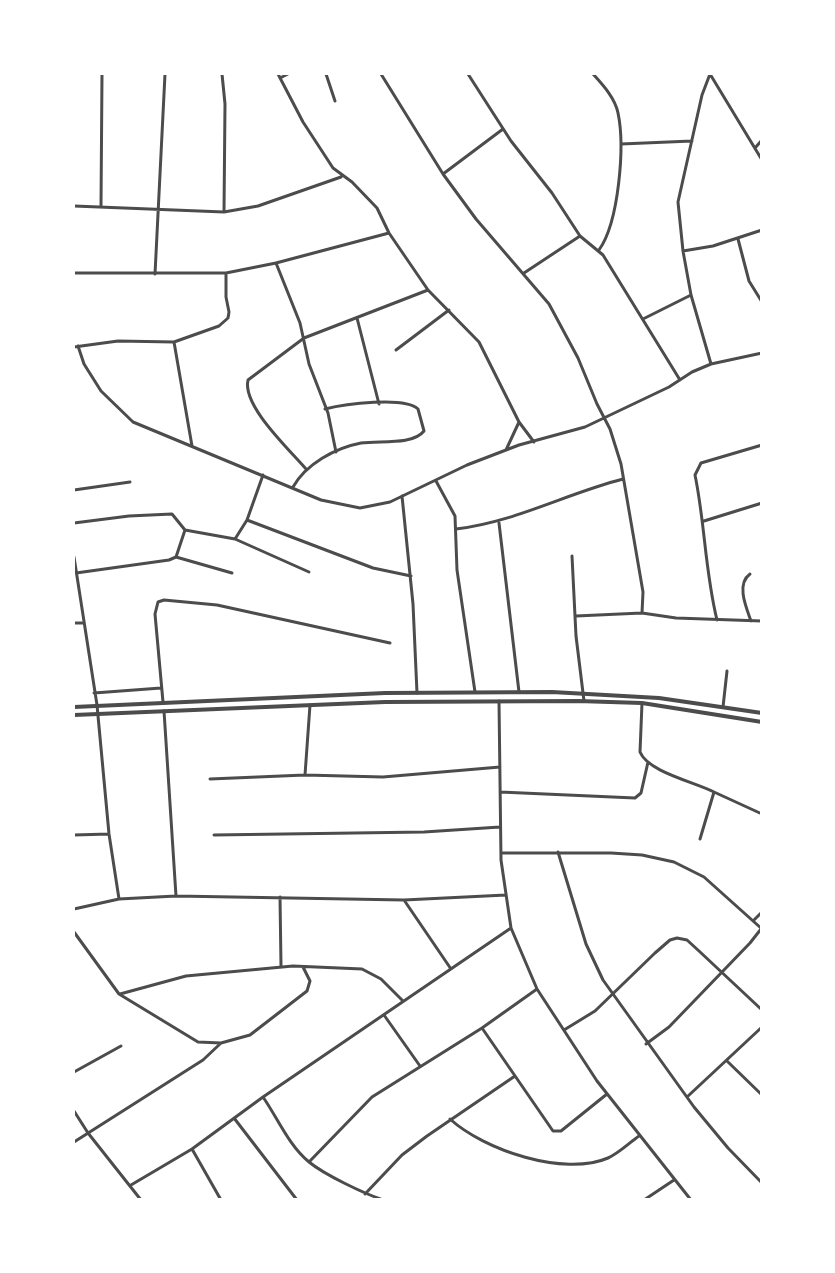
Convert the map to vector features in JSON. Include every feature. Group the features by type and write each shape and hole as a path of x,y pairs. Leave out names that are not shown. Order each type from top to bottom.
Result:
{"street":[{"path":"101,206 102,74"},
{"path":"154,274 165,74"},
{"path":"222,74 225,104 224,212"},
{"path":"278,74 303,122 342,177 352,182 377,208 389,233 428,290 479,342 519,422 534,442"},
{"path":"280,78 288,74"},
{"path":"326,74 335,101"},
{"path":"381,74 419,131 443,174 495,243 524,273 549,304 568,338 604,418 621,464 643,592 642,613"},
{"path":"468,74 503,129 552,193 580,237 599,250 680,380"},
{"path":"593,74 604,86 618,112 621,144 611,230 599,250"},
{"path":"710,74 702,95 677,207 691,295 711,364"},
{"path":"710,74 762,160"},
{"path":"443,174 503,129"},
{"path":"755,148 762,140"},
{"path":"621,144 692,141"},
{"path":"74,206 224,212 258,206 342,177"},
{"path":"683,251 698,250 762,230"},
{"path":"74,273 226,273 276,263 389,233"},
{"path":"524,273 580,237"},
{"path":"738,239 749,281 762,302"},
{"path":"276,263 304,338 309,364 325,409 336,452"},
{"path":"226,273 228,318 219,326 174,342 118,341 76,346 92,378 122,413 133,422 321,500 360,508 390,502 467,465 604,418 711,364 762,353"},
{"path":"306,469 262,418 249,396 246,386 254,374 304,338 428,290"},
{"path":"643,319 691,295"},
{"path":"396,350 449,310"},
{"path":"357,318 379,404"},
{"path":"174,342 192,447"},
{"path":"293,487 306,469 336,452 360,443 415,438 424,431 418,409 412,404 348,404 325,409"},
{"path":"505,451 519,422"},
{"path":"717,620 704,548 704,521 695,475 701,463 762,445"},
{"path":"235,539 247,520 263,475"},
{"path":"456,529 499,523 580,490 623,480"},
{"path":"436,481 451,506 456,529 457,570 476,693"},
{"path":"74,490 130,482"},
{"path":"402,496 411,576 417,693"},
{"path":"704,521 762,503"},
{"path":"74,523 146,514 172,514 185,530 235,539 309,572"},
{"path":"247,520 374,568 411,576"},
{"path":"499,523 519,692"},
{"path":"176,556 185,530"},
{"path":"76,573 146,565 176,556 232,573"},
{"path":"572,556 584,701"},
{"path":"74,557 82,623 97,705 109,834 119,899"},
{"path":"750,574 745,578 742,594 751,621"},
{"path":"163,702 155,614 158,602 164,600 217,605 390,643"},
{"path":"576,616 642,613 717,620 762,621"},
{"path":"74,623 82,623"},
{"path":"723,706 727,671"},
{"path":"94,693 161,688"},
{"path":"74,706 417,693 519,692 659,698 762,713"},
{"path":"500,701 501,853 511,928 537,989 564,1030 607,1094 691,1200"},
{"path":"74,715 310,705 584,701 642,703 762,723"},
{"path":"642,703 640,752 648,762 762,814"},
{"path":"305,775 310,705"},
{"path":"164,711 176,896"},
{"path":"501,792 635,798 640,793 648,762"},
{"path":"210,779 305,775 383,777 500,767"},
{"path":"700,839 714,792"},
{"path":"214,835 424,832 501,827"},
{"path":"74,835 109,834"},
{"path":"501,853 558,852 642,855 674,862 704,878 761,929 669,1027 646,1044"},
{"path":"558,852 586,944 613,995 646,1044 687,1097 728,1148 762,1183"},
{"path":"74,909 119,899 176,896 404,900 506,895"},
{"path":"280,897 281,966"},
{"path":"404,900 451,969"},
{"path":"753,921 762,912"},
{"path":"131,1185 192,1149 263,1097 511,928"},
{"path":"74,932 118,994 198,1042 221,1043 250,1035 308,991 310,981 303,967"},
{"path":"564,1030 595,1011 655,953 670,940 677,938 687,940 762,1011"},
{"path":"118,994 186,976 281,966 362,969 381,980 403,1001"},
{"path":"309,1162 372,1097 482,1028 537,989"},
{"path":"384,1015 420,1066"},
{"path":"687,1097 762,1027"},
{"path":"482,1028 556,1132 607,1094"},
{"path":"74,1142 203,1060 221,1043"},
{"path":"74,1072 122,1046"},
{"path":"727,1061 762,1095"},
{"path":"365,1194 402,1155 450,1119 515,1076"},
{"path":"263,1097 299,1151 309,1162 365,1194 383,1200"},
{"path":"74,1111 88,1133 141,1200"},
{"path":"234,1118 297,1200"},
{"path":"450,1119 465,1132 495,1145 538,1161 565,1166 608,1158 639,1136"},
{"path":"192,1149 222,1200"},
{"path":"644,1200 674,1180"}]}
